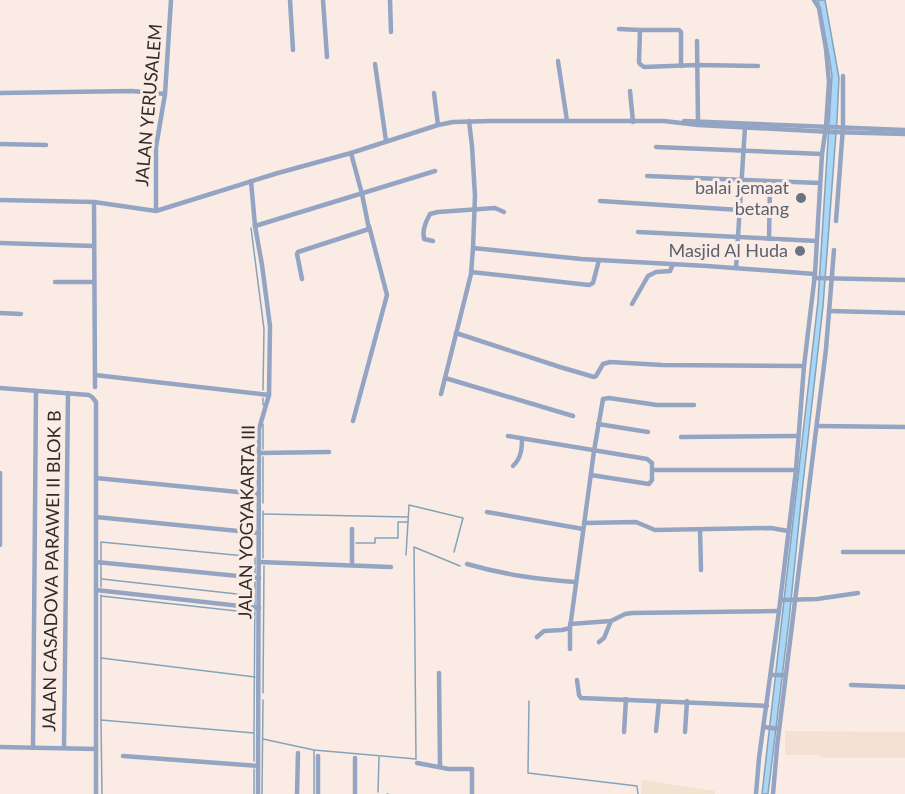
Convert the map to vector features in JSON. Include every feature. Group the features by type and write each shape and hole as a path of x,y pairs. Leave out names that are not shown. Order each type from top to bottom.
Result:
{"street":[{"name":"JALAN YERUSALEM","path":"156,211 156,147 165,94 171,0"},
{"path":"290,0 293,50"},
{"path":"323,0 327,57"},
{"path":"390,0 391,32"},
{"path":"773,794 778,729 779,611 788,600 788,531 796,471 804,366 816,277 822,153 828,130 828,69 819,8 814,0"},
{"path":"619,29 679,30 681,32 681,66"},
{"path":"639,30 640,64 644,67 758,66"},
{"path":"696,41 698,123"},
{"path":"558,61 567,121"},
{"path":"375,64 386,141"},
{"path":"836,221 843,76"},
{"path":"0,93 132,91 165,94"},
{"path":"630,91 633,122"},
{"path":"434,93 438,124"},
{"path":"441,394 471,272 474,209 469,121"},
{"path":"0,200 94,202 156,211 302,165 351,153 438,124 469,121 669,122 905,132"},
{"path":"736,268 745,126"},
{"path":"0,144 46,145"},
{"path":"656,147 822,153"},
{"path":"351,153 387,295 353,420"},
{"path":"255,226 435,171"},
{"path":"647,176 820,183"},
{"name":"JALAN YOGYAKARTA III","path":"251,181 255,226 270,326 269,395 260,423 259,453 258,794"},
{"path":"769,239 770,182"},
{"path":"600,201 740,210"},
{"path":"94,202 95,387"},
{"path":"433,241 424,239 423,236 430,214 495,208 504,212"},
{"path":"302,279 298,252 368,230 369,226"},
{"path":"638,232 817,241"},
{"path":"0,243 94,246"},
{"path":"473,248 599,260 736,268 830,279 905,280"},
{"path":"756,794 767,706 779,675 788,600 803,528 817,426 834,250"},
{"path":"471,272 589,285 593,283 599,260"},
{"path":"632,304 648,276 656,272 670,271 674,264"},
{"path":"55,282 94,282"},
{"path":"829,311 905,313"},
{"path":"0,313 21,314"},
{"path":"456,333 594,377 603,364 610,362 662,365 804,366"},
{"path":"95,375 269,395"},
{"path":"445,378 573,416"},
{"path":"0,388 88,395 96,402 96,794"},
{"path":"33,748 36,390"},
{"name":"JALAN CASADOVA PARAWEI II BLOK B","path":"64,748 68,393"},
{"path":"570,649 575,582 602,400 605,397 657,405 694,405"},
{"path":"598,424 648,432"},
{"path":"817,426 905,427"},
{"path":"508,436 647,459 651,461 653,470 649,484 591,475"},
{"path":"681,436 798,436"},
{"path":"513,466 518,461 522,450 522,438"},
{"path":"259,453 329,452"},
{"path":"653,470 796,471"},
{"path":"0,473 0,545"},
{"path":"96,478 259,494"},
{"path":"487,512 583,529"},
{"path":"96,517 259,533"},
{"path":"584,523 636,522 655,530 771,528 788,531"},
{"path":"352,529 352,565"},
{"path":"700,529 701,570"},
{"path":"843,552 905,552"},
{"path":"96,562 259,578"},
{"path":"259,562 391,567"},
{"path":"467,564 497,573 575,582"},
{"path":"96,590 259,608"},
{"path":"788,600 817,600 858,593"},
{"path":"537,637 544,631 611,621 632,612 779,611"},
{"path":"599,642 604,638 611,621"},
{"path":"439,673 440,766"},
{"path":"577,680 581,698 767,706"},
{"path":"852,685 905,687"},
{"path":"624,732 626,699"},
{"path":"656,731 659,700"},
{"path":"685,732 687,701"},
{"path":"765,727 778,729"},
{"path":"0,747 96,749"},
{"path":"297,794 298,753"},
{"path":"123,756 258,766"},
{"path":"318,756 318,794"},
{"path":"355,758 355,794"},
{"path":"417,763 449,769 472,769 472,794"}],"shaded area":[{"path":"785,731 905,732 905,758 821,758 820,755 785,755"},
{"path":"642,780 715,791 715,794 641,794"}],"water":[{"path":"818,0 825,0 839,78 837,120 823,306 789,620 768,794 762,794 818,301 832,76"}],"waterway":[{"path":"251,228 264,329 263,390"},
{"path":"263,398 263,405"},
{"path":"263,424 263,449"},
{"path":"263,457 263,503"},
{"path":"406,555 409,505 463,518 454,552"},
{"path":"263,511 263,558"},
{"path":"263,514 408,517"},
{"path":"356,543 375,543 375,538 398,538 398,522 408,522"},
{"path":"101,587 101,542 255,557 255,573"},
{"path":"263,739 314,750 416,759 414,547 460,566"},
{"path":"263,693 264,566"},
{"path":"102,579 255,596"},
{"path":"254,732 255,582"},
{"path":"101,595 101,720"},
{"path":"101,596 255,613"},
{"path":"101,658 255,677"},
{"path":"262,794 263,700"},
{"path":"529,701 528,773 637,786 638,794"},
{"path":"102,794 101,720 254,733 254,761"},
{"path":"314,750 314,794"},
{"path":"378,792 379,757"},
{"path":"254,769 254,794"}],"place":[{"name":"balai jemaat betang","path":"801,198"},
{"name":"Masjid Al Huda","path":"800,251"}]}
